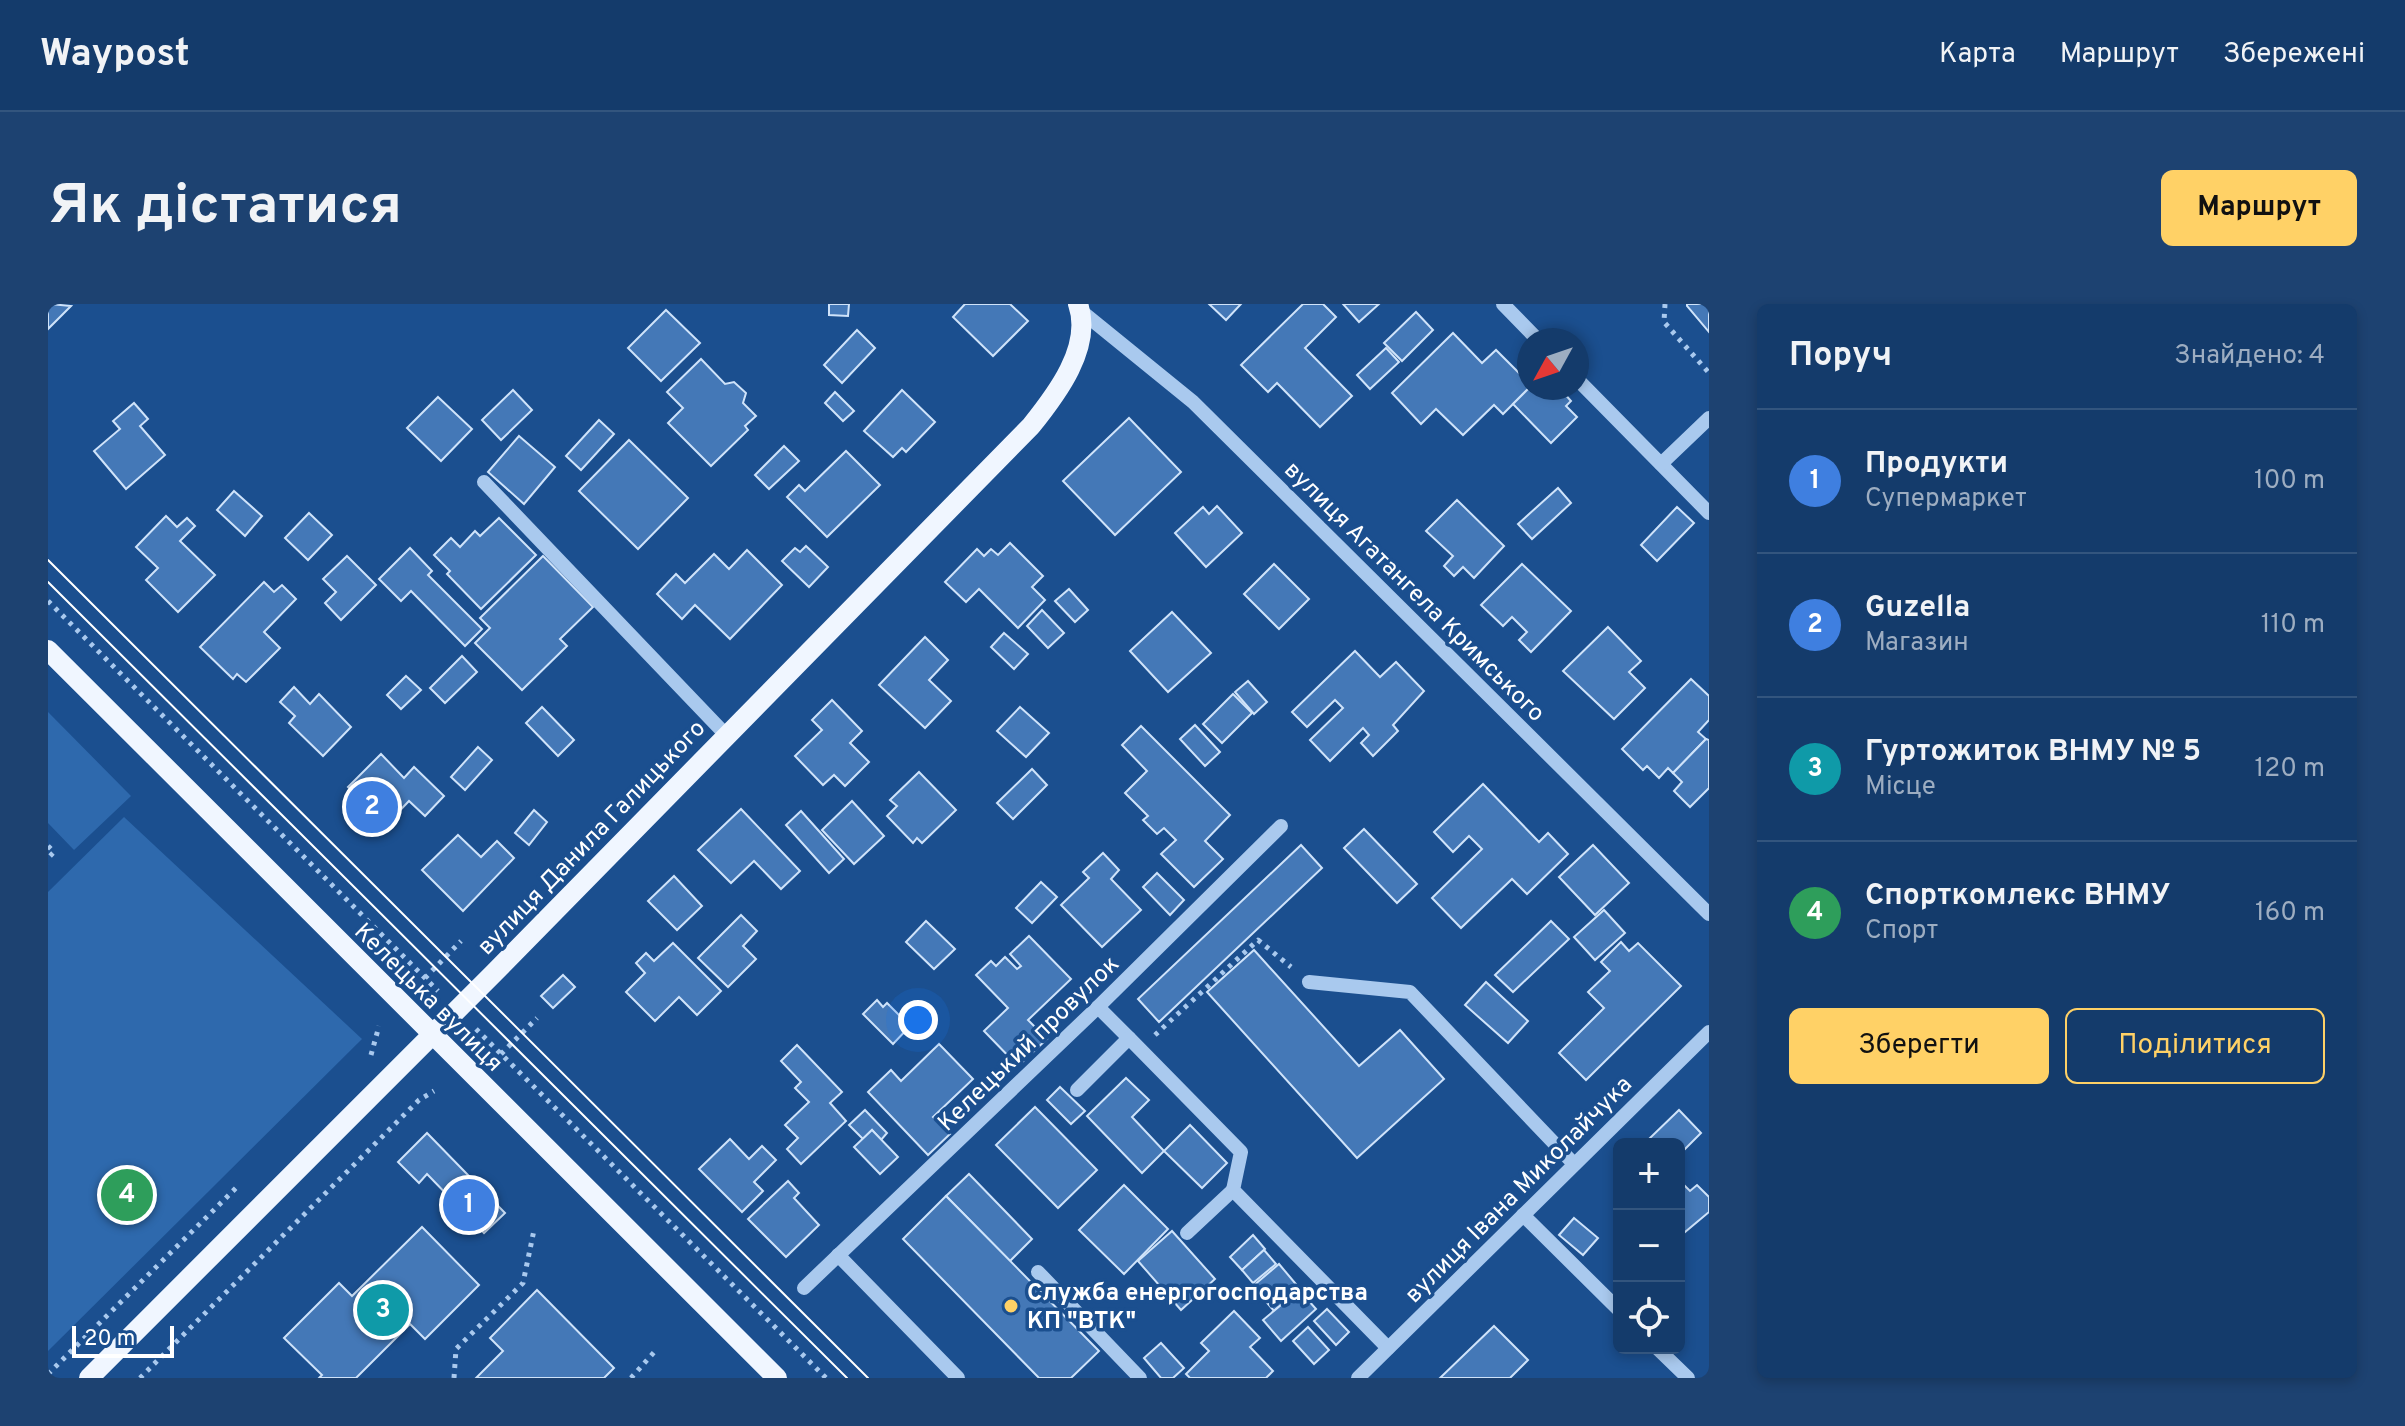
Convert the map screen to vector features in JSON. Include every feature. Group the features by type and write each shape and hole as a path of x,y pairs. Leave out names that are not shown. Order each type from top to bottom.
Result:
{"main road":[{"name":"вулиця Данила Галицького","path":"89,1378 431,1036 1031,426 1060,390 1077,354 1080,307"},
{"name":"Келецька вулиця","path":"48,650 431,1036 777,1378"}],"street":[{"path":"1503,304 1526,328"},
{"name":"вулиця Агатангела Кримського","path":"1080,307 1193,402 1709,914"},
{"path":"1589,391 1709,513"},
{"path":"1661,464 1709,418"},
{"path":"484,482 727,736"},
{"name":"Келецький провулок","path":"804,1288 1098,1007 1281,826"},
{"path":"1309,982 1410,992 1574,1164"},
{"path":"1098,1007 1241,1152 1233,1190 1187,1233"},
{"name":"вулиця Івана Миколайчука","path":"1358,1378 1709,1032"},
{"path":"1077,1090 1134,1044"},
{"path":"1233,1190 1388,1348"},
{"path":"1523,1215 1613,1304"},
{"path":"838,1255 958,1378"},
{"path":"1038,1272 1140,1378"},
{"path":"1663,1354 1688,1378"}],"path":[{"path":"1665,304 1664,322 1709,373"},
{"path":"48,846 54,852 48,858"},
{"path":"1134,1044 1258,940 1309,982"},
{"path":"425,978 461,941"},
{"path":"501,1054 537,1018"},
{"path":"362,1064 373,1052 379,1026"},
{"path":"140,1378 419,1100 434,1091"},
{"path":"48,1374 250,1174"},
{"path":"454,1378 456,1349 523,1283 534,1230"},
{"path":"631,1378 657,1349"}],"shaded area":[{"path":"48,712 131,796 74,850 48,823"},
{"path":"124,817 362,1039 48,1351 48,892"}],"building":[{"path":"829,304 849,304 848,316 829,315"},
{"path":"965,304 1010,304 1028,321 993,356 953,317"},
{"path":"1209,304 1241,304 1226,320"},
{"path":"1303,304 1323,304 1336,317 1305,348 1352,396 1320,427 1277,383 1268,392 1241,365"},
{"path":"1343,304 1379,304 1359,322"},
{"path":"1709,304 1709,332 1687,306"},
{"path":"48,306 71,306 48,329"},
{"path":"666,310 700,343 661,381 628,348"},
{"path":"1416,312 1433,330 1402,361 1384,343"},
{"path":"857,330 875,348 842,383 824,365"},
{"path":"1453,333 1482,363 1496,350 1517,371 1517,400 1503,414 1494,405 1463,435 1436,409 1421,424 1392,393"},
{"path":"1386,348 1399,362 1370,389 1357,375"},
{"path":"701,359 725,384 734,382 746,393 743,403 756,416 745,426 748,430 711,466 668,423 683,408 667,392"},
{"path":"513,390 532,410 501,440 482,420"},
{"path":"902,390 935,422 906,452 902,448 893,457 864,431"},
{"path":"835,392 854,411 843,421 825,403"},
{"path":"438,397 472,429 441,461 407,428"},
{"path":"1517,400 1570,400 1566,406 1577,417 1551,443 1513,404"},
{"path":"134,403 148,419 140,426 165,455 126,489 94,451 120,429 113,421"},
{"path":"1129,418 1181,472 1115,535 1063,481"},
{"path":"599,420 614,434 581,470 566,456"},
{"path":"519,436 555,467 524,504 488,472"},
{"path":"629,440 688,498 638,549 579,491"},
{"path":"784,446 799,461 769,489 755,475"},
{"path":"846,451 880,485 827,537 787,497 799,485 805,491"},
{"path":"1558,488 1571,503 1532,539 1518,524"},
{"path":"234,491 262,516 245,536 217,510"},
{"path":"1457,500 1504,546 1474,578 1463,567 1454,576 1444,566 1453,556 1426,531"},
{"path":"1217,506 1242,533 1206,567 1175,533 1203,507 1209,514"},
{"path":"1677,507 1694,523 1657,561 1641,545"},
{"path":"309,513 332,535 308,560 285,538"},
{"path":"166,516 177,527 187,518 195,526 180,541 215,575 178,612 146,580 158,568 136,547"},
{"path":"499,518 536,555 481,609 447,574 450,571 434,555 451,538 460,547 475,531 480,536"},
{"path":"1010,543 1043,576 1032,587 1045,600 1018,628 979,589 966,602 945,582 977,549 984,556 991,549 998,555"},
{"path":"806,546 828,567 809,587 782,561 795,548 800,552"},
{"path":"410,548 432,571 428,575 482,629 465,646 411,591 401,601 379,579"},
{"path":"747,550 782,585 730,639 695,605 682,619 657,594 676,574 685,583 714,554 729,569"},
{"path":"347,556 376,585 341,620 325,603 336,592 323,579"},
{"path":"543,556 593,607 560,639 567,646 522,690 475,643 490,628 480,618"},
{"path":"1274,564 1309,599 1279,629 1244,594"},
{"path":"1522,564 1571,611 1531,652 1519,640 1527,632 1512,617 1503,626 1481,605"},
{"path":"264,582 274,592 282,585 296,599 264,632 280,648 246,682 237,674 233,679 200,647"},
{"path":"1069,589 1088,610 1075,622 1055,601"},
{"path":"1042,610 1064,633 1048,648 1027,626"},
{"path":"1172,612 1211,653 1168,692 1130,651"},
{"path":"1608,627 1641,661 1629,672 1645,688 1614,719 1563,671"},
{"path":"1004,633 1028,654 1014,669 991,647"},
{"path":"925,637 948,660 929,680 951,701 925,728 879,685"},
{"path":"1355,651 1380,677 1396,662 1424,691 1393,725 1398,731 1373,756 1361,743 1369,735 1363,728 1330,761 1310,740 1343,708 1335,700 1307,727 1292,712"},
{"path":"462,656 477,672 445,703 430,688"},
{"path":"406,676 421,690 401,709 387,695"},
{"path":"1691,679 1709,696 1709,720 1698,732 1706,739 1673,773 1668,768 1659,778 1647,766 1643,770 1622,749"},
{"path":"1248,681 1267,702 1254,714 1235,692"},
{"path":"294,687 310,704 319,694 351,727 323,756 289,723 295,716 280,702"},
{"path":"1233,694 1252,713 1222,743 1203,724"},
{"path":"832,700 862,731 850,743 869,762 845,786 834,775 823,785 795,756 822,730 812,720"},
{"path":"542,707 574,740 558,756 526,723"},
{"path":"1020,707 1049,733 1026,757 997,731"},
{"path":"1195,725 1220,752 1205,766 1180,739"},
{"path":"1141,726 1230,815 1205,841 1223,859 1194,887 1161,854 1176,840 1164,828 1157,834 1143,820 1148,816 1125,793 1147,771 1122,745"},
{"path":"1706,739 1709,740 1709,788 1690,807 1674,791 1682,782 1673,773"},
{"path":"478,747 492,760 465,790 451,777"},
{"path":"381,754 404,778 414,767 444,796 425,816 409,801 386,825 348,787"},
{"path":"1032,769 1047,785 1013,819 997,803"},
{"path":"919,772 956,810 922,843 917,838 913,843 887,816 897,806 890,800"},
{"path":"1483,784 1539,842 1548,833 1568,854 1527,894 1512,879 1461,928 1432,898 1482,849 1469,836 1453,852 1434,832"},
{"path":"852,801 884,836 854,864 822,830"},
{"path":"741,809 800,871 781,889 754,861 731,883 698,850"},
{"path":"534,810 547,822 529,845 515,833"},
{"path":"801,811 844,859 829,873 786,825"},
{"path":"1364,829 1417,884 1397,903 1344,848"},
{"path":"458,835 481,857 497,841 514,858 463,911 422,870"},
{"path":"1301,845 1322,868 1159,1022 1138,999"},
{"path":"1593,845 1629,883 1595,915 1559,877"},
{"path":"1103,853 1119,870 1111,879 1141,910 1102,947 1061,905 1089,878 1083,872"},
{"path":"1157,873 1184,900 1170,915 1143,887"},
{"path":"674,876 702,906 677,930 648,901"},
{"path":"1041,882 1057,897 1032,923 1016,908"},
{"path":"1604,910 1625,933 1595,960 1574,937"},
{"path":"741,915 757,931 743,946 756,959 728,987 698,958"},
{"path":"926,921 955,949 934,969 906,942"},
{"path":"1551,921 1569,939 1513,992 1495,975"},
{"path":"1029,936 1071,979 1028,1020 1047,1039 1018,1066 984,1031 1008,1008 976,975 991,961 996,966 1005,957 1017,969 1021,966 1010,954"},
{"path":"1621,942 1629,951 1638,943 1681,986 1586,1080 1559,1053 1604,1008 1588,992 1610,971 1601,962"},
{"path":"673,943 721,991 697,1015 679,997 655,1021 626,992 645,973 636,963 646,953 654,961"},
{"path":"1254,950 1359,1066 1400,1030 1444,1079 1357,1158 1207,992"},
{"path":"563,975 575,987 553,1008 541,996"},
{"path":"1486,982 1528,1021 1508,1043 1465,1005"},
{"path":"877,1000 883,1007 887,1003 910,1026 893,1044 863,1014"},
{"path":"939,1044 973,1079 933,1117 950,1134 928,1155 868,1092 891,1070 901,1081"},
{"path":"797,1045 842,1092 830,1103 846,1121 801,1164 787,1149 798,1138 785,1125 809,1102 795,1088 801,1082 781,1061"},
{"path":"1126,1078 1149,1100 1132,1117 1164,1151 1142,1173 1087,1116"},
{"path":"1060,1087 1085,1111 1071,1124 1047,1100"},
{"path":"1035,1107 1097,1170 1058,1208 996,1145"},
{"path":"865,1110 887,1133 881,1140 872,1130 863,1139 849,1125"},
{"path":"1679,1110 1701,1133 1685,1149 1685,1138 1650,1138"},
{"path":"1190,1125 1227,1163 1202,1188 1164,1151"},
{"path":"872,1130 898,1157 880,1174 854,1147"},
{"path":"427,1133 505,1213 484,1233 427,1174 419,1183 398,1162"},
{"path":"730,1139 749,1159 762,1146 776,1160 754,1182 763,1191 742,1212 699,1169"},
{"path":"969,1174 1032,1239 1010,1261 946,1196"},
{"path":"788,1181 799,1193 794,1198 819,1225 786,1257 748,1219"},
{"path":"1124,1185 1168,1229 1124,1274 1079,1230"},
{"path":"1697,1185 1709,1197 1709,1212 1685,1232 1685,1186 1690,1191"},
{"name":"Служба енергогосподарства КП \"ВТК\"","path":"946,1196 1099,1351 1071,1378 1039,1378 903,1239"},
{"path":"1574,1218 1598,1238 1583,1255 1559,1235"},
{"path":"422,1227 479,1285 425,1339 410,1324 356,1378 319,1378 322,1375 284,1338 339,1283 352,1296"},
{"path":"1172,1231 1215,1279 1181,1310 1138,1261"},
{"path":"1253,1235 1265,1249 1242,1270 1230,1257"},
{"path":"1264,1250 1276,1264 1253,1283 1242,1270"},
{"path":"1279,1264 1300,1289 1274,1311 1253,1286"},
{"path":"537,1290 614,1368 604,1378 476,1378 503,1351 490,1338"},
{"path":"1299,1290 1316,1309 1281,1341 1263,1320"},
{"path":"1327,1309 1349,1332 1336,1345 1314,1321"},
{"path":"1234,1311 1260,1338 1250,1347 1273,1371 1266,1378 1190,1378 1186,1374 1209,1351 1201,1343"},
{"path":"1494,1326 1528,1360 1510,1378 1440,1378"},
{"path":"1308,1327 1329,1350 1314,1364 1293,1341"},
{"path":"1161,1343 1184,1368 1173,1378 1161,1378 1144,1358"}],"tram line":[{"path":"48,560 868,1378"},
{"path":"48,582 847,1378"}],"place":[{"name":"Guzella","path":"372,807"},
{"name":"Спорткомлекс ВНМУ","path":"127,1195"},
{"name":"Продукти","path":"469,1205"},
{"name":"Служба енергогосподарства КП \"ВТК\"","path":"1011,1306"},
{"name":"Гуртожиток ВНМУ № 5","path":"383,1310"}]}
